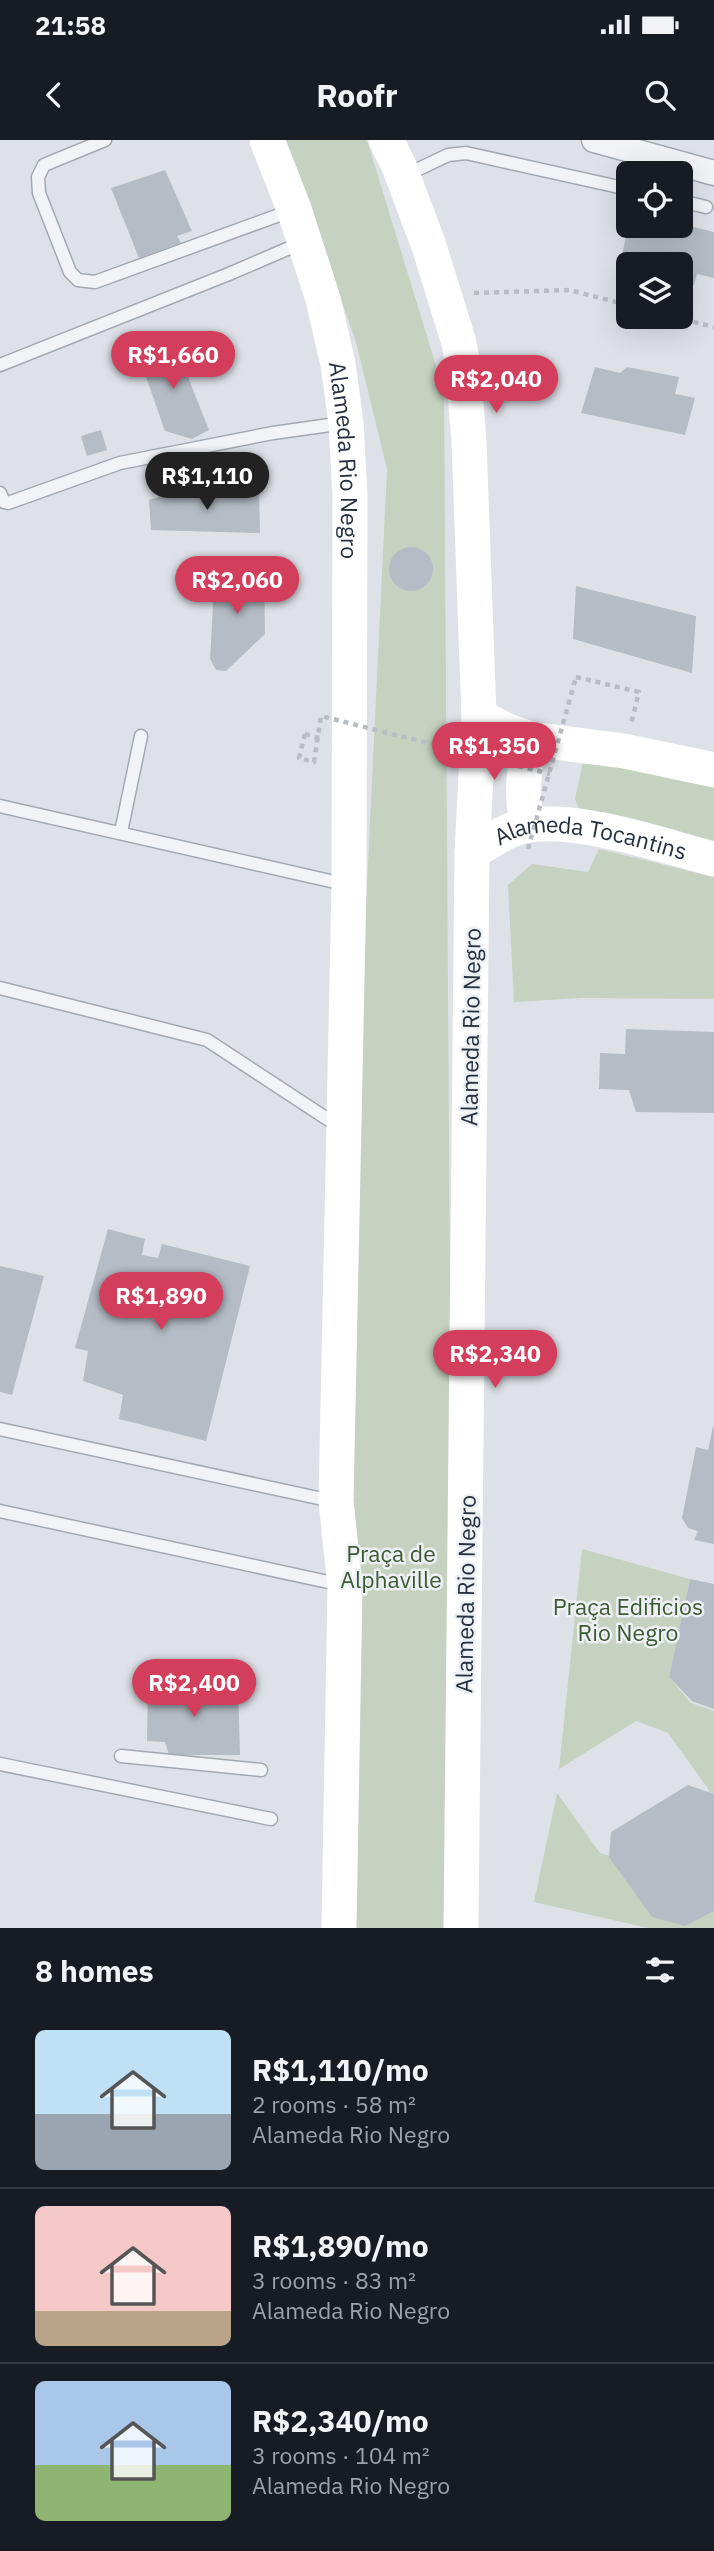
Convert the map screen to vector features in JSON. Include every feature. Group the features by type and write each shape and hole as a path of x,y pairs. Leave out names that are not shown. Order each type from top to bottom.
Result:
{"main road":[{"name":"Alameda Rio Negro","path":"267,140 300,225 323,299 338,364 346,422 350,496 349,885 336,1501 345,1586 340,1928"},
{"name":"Alameda Rio Negro","path":"386,140 419,215 444,293 459,343 466,394 479,716 472,853 460,1928"},
{"path":"479,716 505,730 531,739 624,751 714,770"},
{"path":"528,837 522,787 531,739"},
{"name":"Alameda Tocantins","path":"472,853 499,835 528,837 559,824 589,828 714,859"}],"street":[{"path":"594,140 714,173"}],"lane":[{"path":"104,140 44,165 38,177 39,193 69,272 78,280 95,282 300,225"},
{"path":"402,176 448,155 466,153 616,186"},
{"path":"693,204 706,207"},
{"path":"0,365 229,274 300,225"},
{"path":"0,493 4,502 8,503 120,463 273,433 346,422"},
{"path":"121,832 141,736"},
{"path":"0,806 349,885"},
{"path":"0,988 206,1040 344,1130"},
{"path":"0,1429 336,1501"},
{"path":"0,1511 345,1586"},
{"path":"121,1756 261,1770"},
{"path":"0,1764 271,1819"}],"path":[{"path":"444,293 569,290 616,302"},
{"path":"693,322 714,327"},
{"path":"528,837 550,774 576,677 639,692"},
{"path":"305,734 299,758 314,762 321,716 550,774"}],"green space":[{"name":"Praça de Alphaville","path":"285,140 367,140 444,392 450,1289 459,1928 339,1928 334,1571 387,469 356,342"},
{"path":"585,753 714,782 714,845 579,809 575,799"},
{"path":"599,849 714,877 714,999 582,998 514,1002 508,885 532,864 588,872"},
{"name":"Praça Edificios Rio Negro","path":"582,1549 690,1579 669,1677 691,1703 714,1711 714,1928 648,1928 534,1902 557,1793 600,1853 632,1862 699,1829 709,1790 668,1733 636,1721 559,1769"}],"building":[{"path":"165,170 192,231 177,236 181,243 139,258 111,188"},
{"path":"693,227 714,232 714,278 697,274 693,285 693,252 623,252 626,238 693,238"},
{"path":"173,339 209,430 192,439 165,431 137,351"},
{"path":"595,367 620,373 627,367 679,377 675,394 695,398 685,435 581,413"},
{"path":"101,430 107,450 87,456 81,436"},
{"path":"259,489 260,533 151,530 149,500 171,493"},
{"path":"411,547 427,553 433,569 427,585 411,591 395,585 389,569 395,553"},
{"path":"249,561 264,572 265,634 226,671 216,670 210,659 214,588"},
{"path":"576,586 696,616 692,673 573,639"},
{"path":"626,1029 714,1032 714,1113 636,1112 629,1090 599,1089 600,1053 625,1054"},
{"path":"108,1229 145,1239 142,1255 158,1258 162,1244 250,1266 206,1441 119,1419 123,1395 83,1381 88,1351 75,1348"},
{"path":"0,1266 44,1276 12,1395 0,1392"},
{"path":"713,1426 714,1544 694,1540 698,1531 688,1528 682,1518 696,1447 708,1450"},
{"path":"690,1579 714,1584 714,1709 692,1701 669,1677"},
{"path":"148,1683 238,1686 240,1755 169,1755 165,1742 147,1741"},
{"path":"688,1785 714,1794 714,1911 685,1926 652,1917 609,1857 611,1832"}]}
